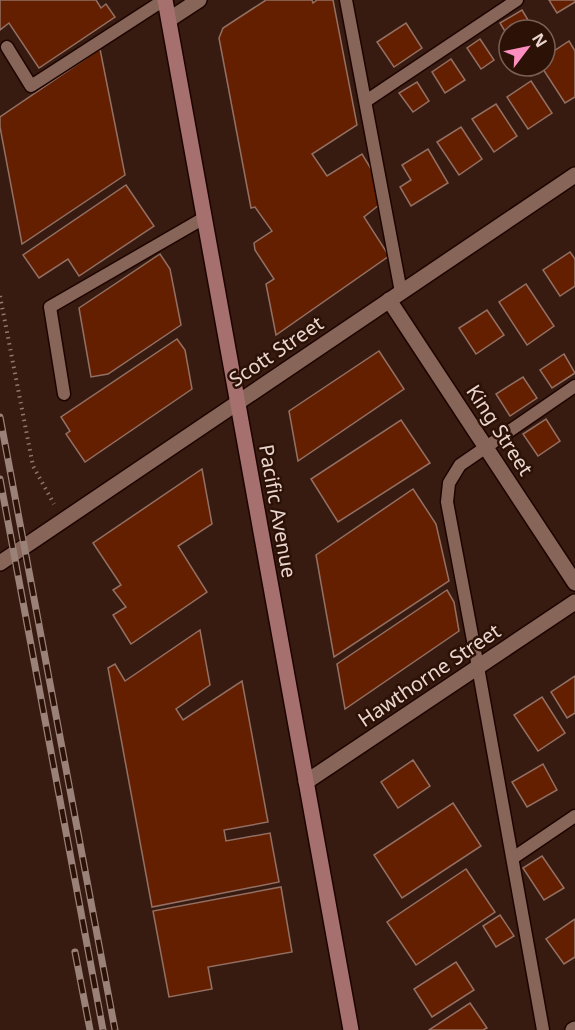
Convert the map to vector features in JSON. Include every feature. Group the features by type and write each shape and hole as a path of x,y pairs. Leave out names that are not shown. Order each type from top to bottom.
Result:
{"street":[{"name":"Pacific Avenue","path":"165,0 351,1030"},
{"path":"170,19 199,0"},
{"name":"Scott Street","path":"0,562 575,175"},
{"name":"King Street","path":"395,296 486,446 575,583"},
{"name":"Hawthorne Street","path":"306,782 575,602"}],"lane":[{"path":"7,47 31,86 165,0"},
{"path":"346,0 366,102 395,296"},
{"path":"366,102 517,0"},
{"path":"64,394 50,307 204,218"},
{"path":"543,1030 447,502 449,483 460,465 575,386"},
{"path":"513,858 575,816"}],"path":[{"path":"0,296 33,466 63,520"}],"building":[{"path":"0,0 96,0 101,8 106,4 115,17 39,68 9,23 0,30"},
{"path":"266,0 312,0 313,3 317,0 333,0 357,125 312,154 327,176 362,154 373,172 379,205 364,217 389,256 276,335 266,284 274,279 255,250 254,243 272,231 255,207 251,208 219,38 223,28"},
{"path":"549,0 575,0 575,2 557,13"},
{"path":"522,10 527,18 508,18"},
{"path":"406,23 422,48 394,67 377,42"},
{"path":"480,39 494,60 481,69 467,48"},
{"path":"569,41 575,51 575,97 565,103 549,78 557,78 557,49"},
{"path":"100,49 125,175 22,244 0,117"},
{"path":"451,59 465,80 445,93 432,72"},
{"path":"531,81 552,113 528,129 507,97"},
{"path":"417,82 429,101 413,112 399,93"},
{"path":"496,104 517,136 494,152 472,119"},
{"path":"461,127 482,159 459,175 437,142"},
{"path":"428,149 448,183 411,206 400,187 411,180 402,165"},
{"path":"126,185 154,226 79,276 68,259 39,278 23,255"},
{"path":"570,252 575,259 575,286 560,296 543,270"},
{"path":"160,254 170,269 181,325 108,374 91,377 79,308"},
{"path":"526,284 554,326 527,345 499,302"},
{"path":"487,310 504,335 476,354 459,328"},
{"path":"177,339 185,350 192,389 85,462 66,434 70,431 61,417"},
{"path":"379,351 404,389 298,461 289,411"},
{"path":"564,354 575,373 552,388 540,370"},
{"path":"523,377 537,398 510,416 496,394"},
{"path":"546,419 560,441 538,456 523,434"},
{"path":"401,420 430,463 338,522 311,479"},
{"path":"202,469 212,524 178,546 207,592 131,644 113,615 126,607 113,590 121,585 93,543"},
{"path":"413,489 436,524 449,581 334,657 316,555"},
{"path":"447,590 454,602 459,631 345,709 337,664"},
{"path":"200,630 210,685 176,709 183,720 242,681 268,822 224,830 226,841 270,833 279,882 152,907 108,668 115,664 125,681"},
{"path":"575,676 575,713 567,718 551,692"},
{"path":"542,697 565,733 538,751 514,715"},
{"path":"413,760 430,786 398,808 381,782"},
{"path":"543,764 557,790 527,807 512,782"},
{"path":"453,803 481,846 402,898 374,855"},
{"path":"542,856 564,888 544,900 523,868"},
{"path":"466,869 495,912 416,965 387,922"},
{"path":"281,887 292,952 208,967 212,989 169,997 153,911"},
{"path":"500,915 514,936 496,947 483,926"},
{"path":"575,919 575,957 564,964 546,939"},
{"path":"456,962 474,990 432,1017 414,989"},
{"path":"470,1003 487,1028 483,1030 429,1030"}],"railway":[{"path":"0,417 115,1030"},
{"path":"0,479 103,1030"},
{"path":"75,952 90,1030"}]}
